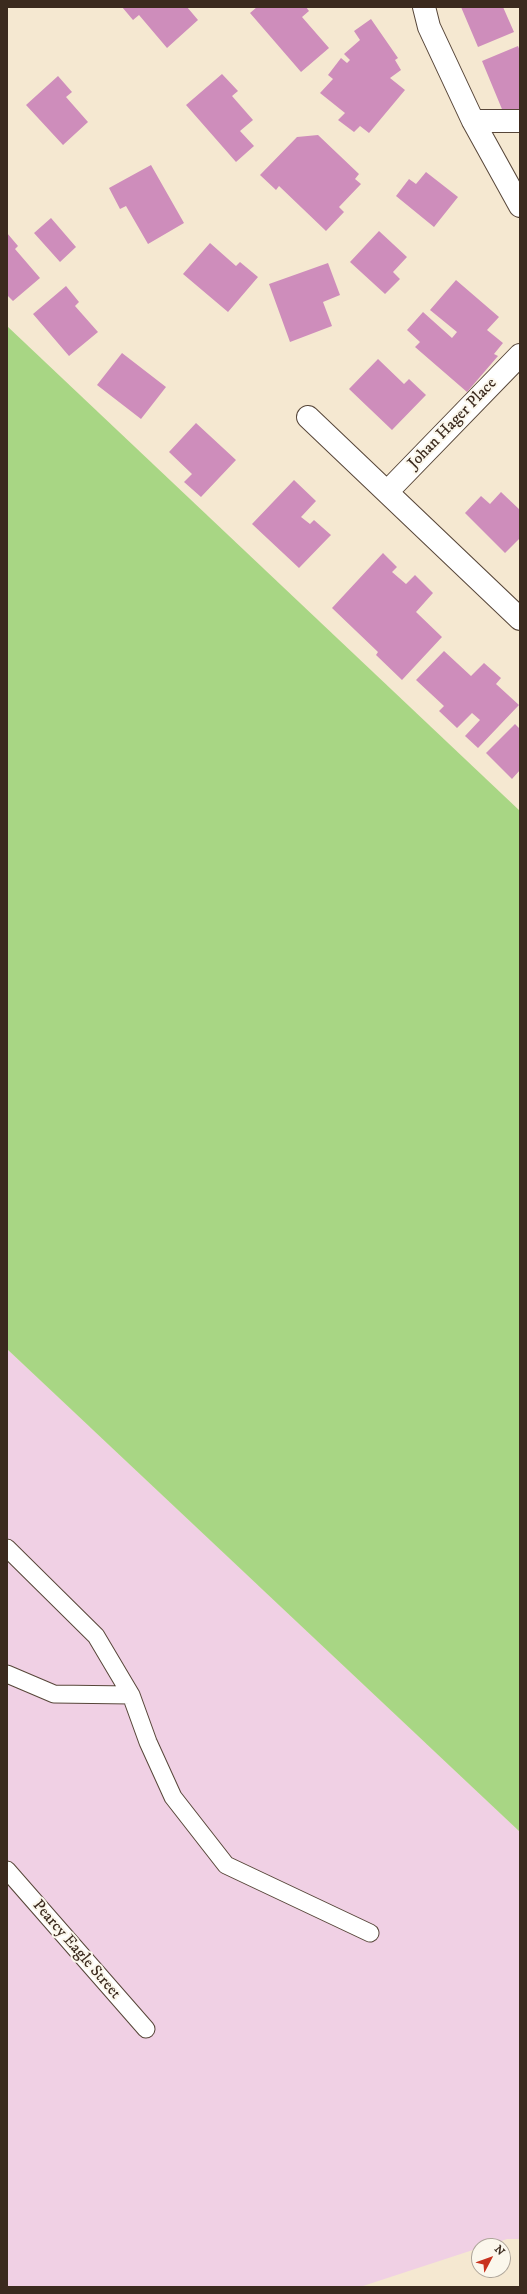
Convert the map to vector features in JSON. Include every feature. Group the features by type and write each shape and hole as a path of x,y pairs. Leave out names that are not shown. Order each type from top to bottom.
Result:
{"street":[{"path":"424,7 430,26 473,122 520,206"},
{"path":"473,122 520,121"},
{"name":"Johan Hager Place","path":"387,492 520,355"},
{"path":"308,417 520,619"}],"lane":[{"path":"7,1548 96,1636 131,1695 148,1742 173,1797 226,1865 370,1933"},
{"path":"7,1674 54,1694 131,1695"},
{"name":"Pearcy Eagle Street","path":"7,1870 146,2029"}],"shaded area":[{"path":"7,1349 520,1832 520,2239 471,2238 471,2251 360,2287 7,2287"}],"green space":[{"path":"7,326 520,811 520,1832 7,1349"}],"building":[{"path":"122,7 187,7 198,20 167,48 139,15 133,20"},
{"path":"257,7 306,7 309,11 302,17 329,48 301,72 250,13"},
{"path":"461,7 503,7 514,32 478,47"},
{"path":"371,19 398,58 395,60 401,70 390,78 405,90 369,133 360,126 354,132 338,120 345,113 320,93 333,79 328,75 341,58 347,63 350,60 344,54 360,40 354,31"},
{"path":"518,46 520,51 520,117 516,109 504,114 482,61"},
{"path":"222,74 238,91 232,96 253,120 240,131 254,146 236,162 186,105"},
{"path":"58,76 72,92 66,97 88,122 63,145 26,105"},
{"path":"318,135 359,174 355,179 361,184 339,207 344,212 326,231 279,186 276,190 260,175 297,137"},
{"path":"151,165 184,223 148,244 126,206 120,209 109,188"},
{"path":"426,172 458,197 434,227 396,196 409,179 416,184"},
{"path":"51,218 76,247 60,262 34,233"},
{"path":"379,231 407,257 393,272 400,279 385,294 350,262"},
{"path":"7,233 18,246 15,249 40,278 13,301 7,295"},
{"path":"210,243 236,266 240,262 258,277 228,312 183,274"},
{"path":"328,263 340,295 323,302 332,326 290,342 269,284"},
{"path":"456,280 499,317 487,330 503,343 494,354 498,356 467,392 415,347 420,342 407,330 423,312 452,338 457,332 430,310"},
{"path":"66,286 79,302 75,306 98,332 69,356 33,314"},
{"path":"122,353 166,387 141,419 97,385"},
{"path":"378,359 404,384 409,379 426,395 392,430 349,389"},
{"path":"196,423 236,460 201,497 184,482 192,474 169,452"},
{"path":"294,480 316,501 301,517 310,524 314,520 331,535 299,568 252,524"},
{"path":"501,492 520,510 520,538 505,553 465,513 481,496 490,504"},
{"path":"383,553 397,567 392,572 406,584 415,575 433,593 416,612 442,637 402,680 376,655 378,652 332,608"},
{"path":"444,651 471,676 484,663 501,678 496,684 519,705 478,748 465,736 480,720 472,713 457,728 439,711 444,706 416,680"},
{"path":"515,724 520,729 520,770 512,779 486,753"}]}
